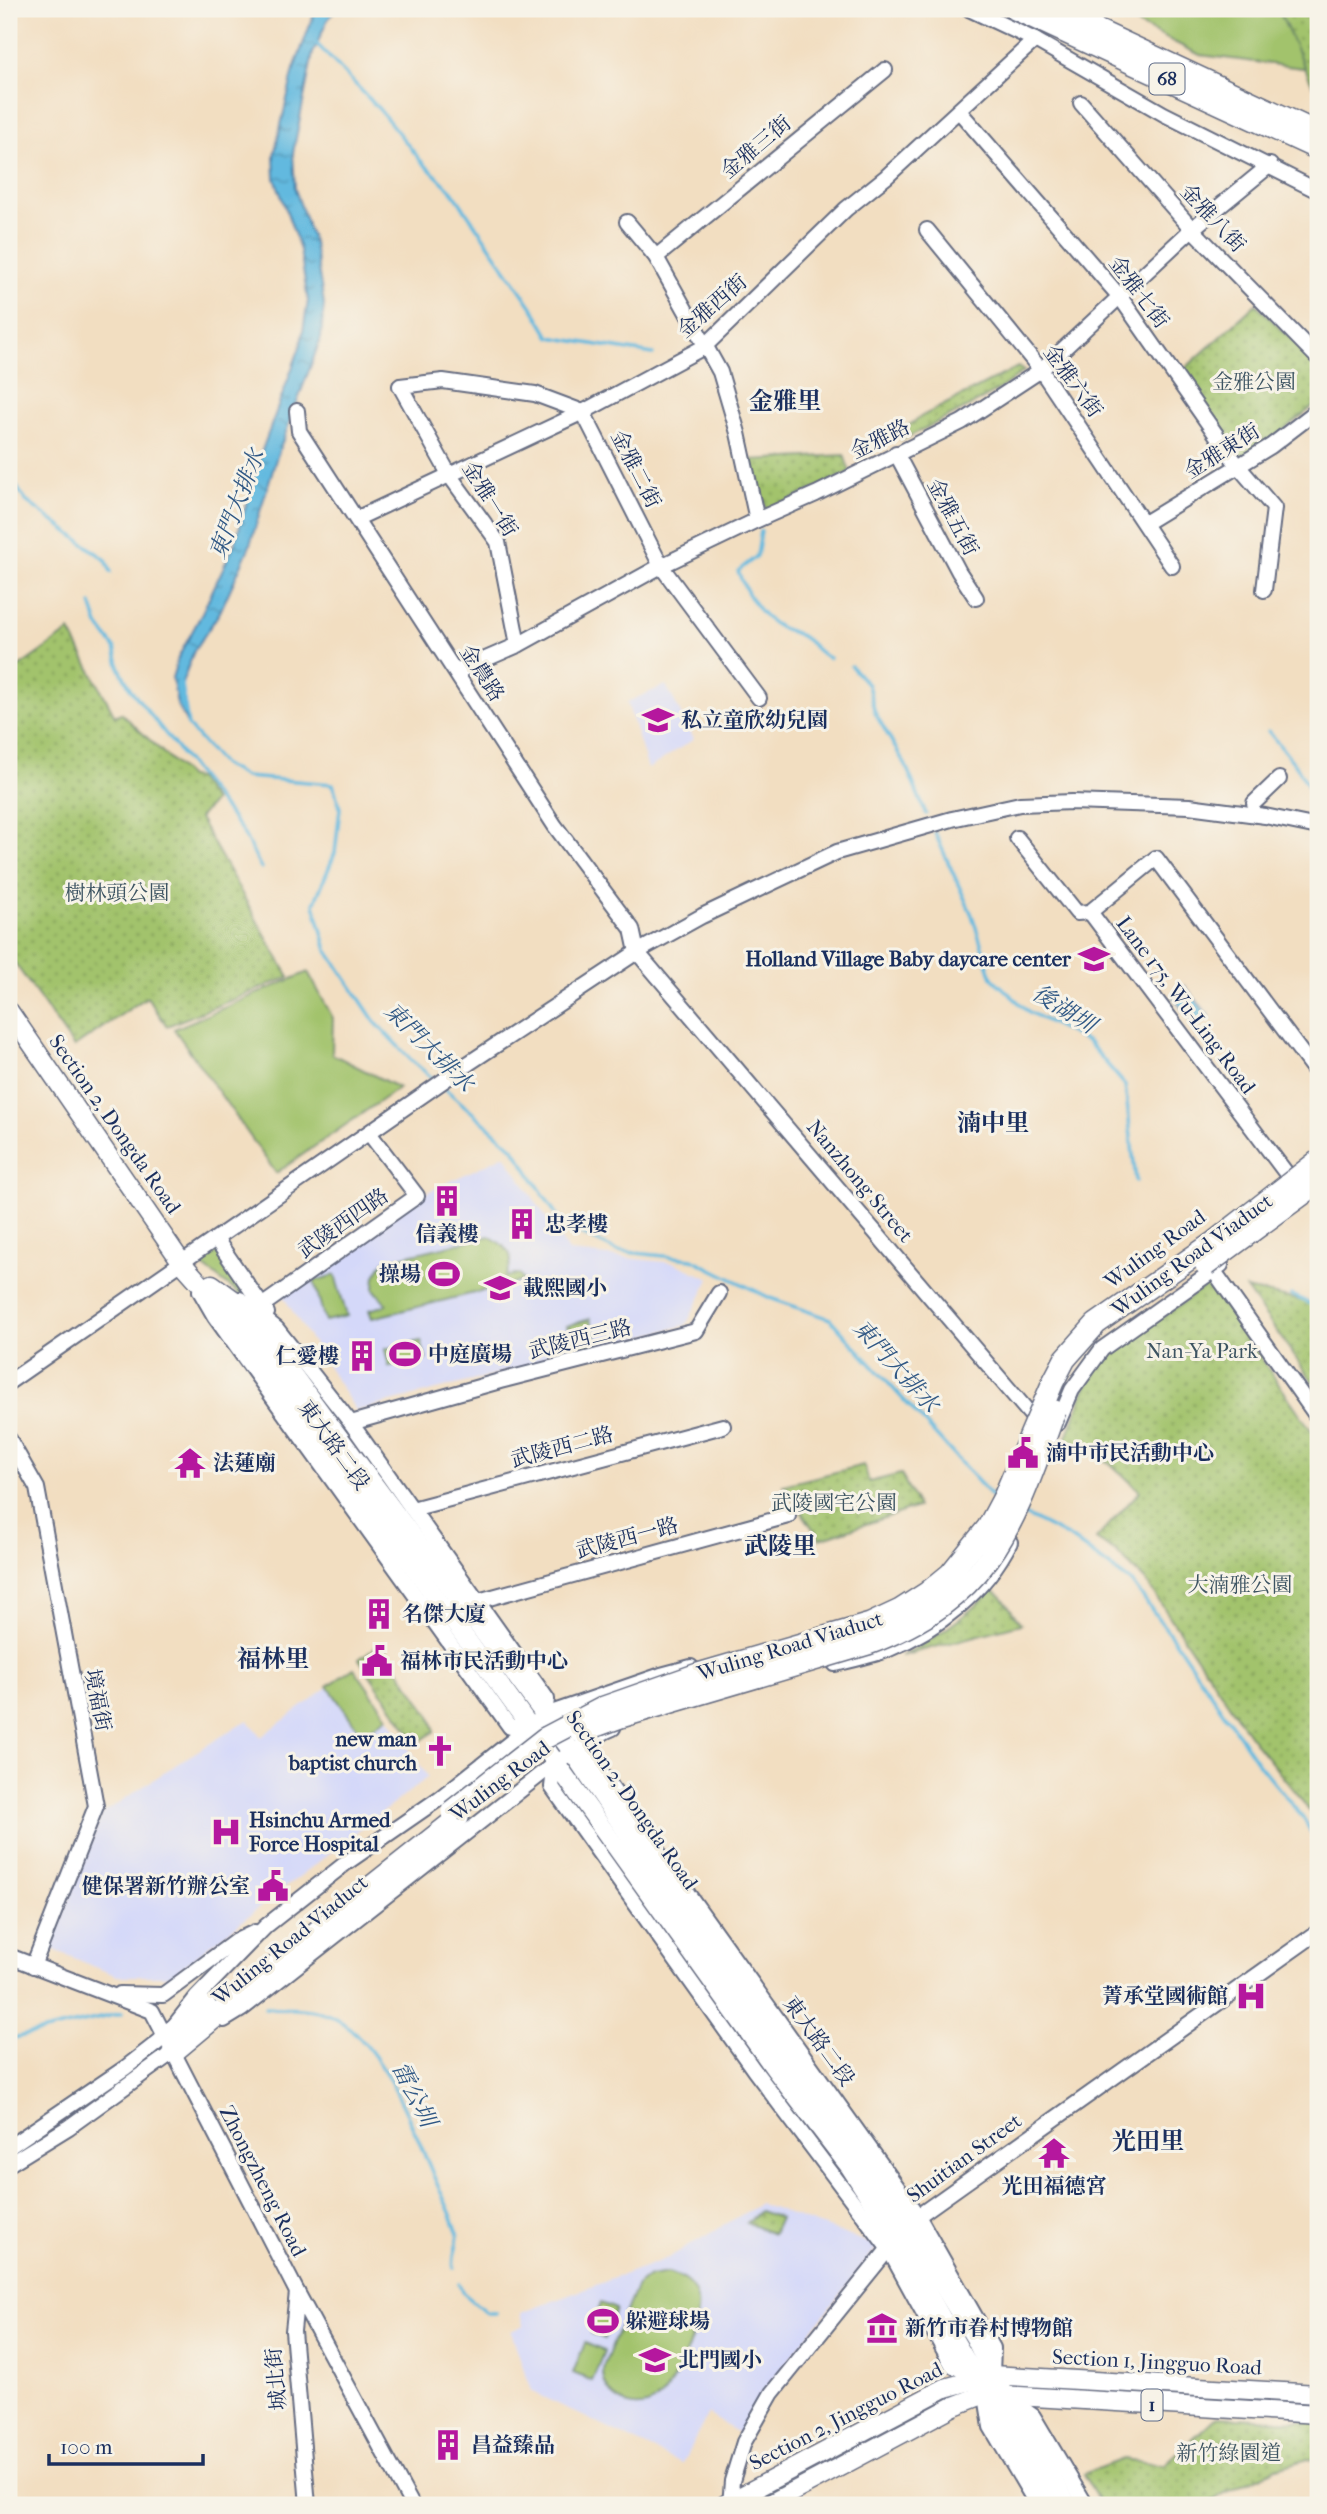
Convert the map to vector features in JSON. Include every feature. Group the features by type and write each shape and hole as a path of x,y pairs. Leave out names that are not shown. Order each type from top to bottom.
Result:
{"highway":[{"name":"68","path":"1015,9 1318,149"},
{"name":"68","path":"1052,9 1318,132"},
{"name":"Wuling Road Viaduct","path":"169,2044 362,1894 455,1814 540,1754 588,1728 868,1644 911,1626 940,1609 959,1594 994,1554 1011,1522 1044,1407 1065,1359 1096,1324 1214,1242 1318,1161"},
{"path":"1219,1229 1249,1221 1318,1173"},
{"name":"Wuling Road Viaduct","path":"1044,1407 1091,1349 1108,1334 1318,1183"},
{"path":"1237,1253 1268,1210"},
{"path":"705,1663 759,1666 869,1634 901,1621 943,1593 962,1576 1002,1523 1032,1450 1044,1407"},
{"path":"725,1695 759,1666"}],"main road":[{"name":"Section 2, Dongda Road","path":"9,1011 183,1263 239,1327 530,1726 775,2069 902,2232"},
{"name":"Section 2, Dongda Road","path":"183,1263 240,1305 573,1753 975,2338 984,2377 1054,2505"},
{"name":"Section 1, Jingguo Road","path":"984,2377 1318,2394"},
{"name":"Section 2, Jingguo Road","path":"729,2504 946,2388 984,2377"},
{"name":"Section 2, Dongda Road","path":"994,2394 1068,2505"},
{"name":"Section 1, Jingguo Road","path":"994,2394 1318,2414"},
{"name":"Section 2, Jingguo Road","path":"768,2505 954,2406 994,2394"}],"street":[{"path":"969,9 1035,40 1164,114 1318,191"},
{"name":"金雅西街","path":"358,518 583,412 704,347 846,209 886,177 1035,40"},
{"name":"金雅三街","path":"656,257 885,70"},
{"name":"金雅八街","path":"1081,103 1192,229 1318,358"},
{"name":"金雅七街","path":"959,111 1120,297 1238,466 1274,508 1264,590"},
{"name":"金雅路","path":"456,672 518,645 661,566 962,422 1041,370 1192,229 1270,165"},
{"path":"626,222 656,257 720,372 738,433 757,520"},
{"name":"金雅六街","path":"927,230 1041,370 1172,566"},
{"name":"金雅一街","path":"518,645 498,542 450,475 400,386 443,381 535,394 583,412"},
{"name":"金雅東街","path":"1145,523 1271,446 1318,410"},
{"name":"金農路","path":"297,411 299,431 358,518 555,826 632,929 638,952"},
{"name":"金雅二街","path":"583,412 661,566 759,698"},
{"name":"金雅五街","path":"896,453 959,572 976,598"},
{"path":"1254,803 1279,779"},
{"path":"9,1382 456,1072 638,952 702,916 837,852 952,819 1020,804 1072,802 1189,806 1265,816 1318,827"},
{"name":"Lane 175, Wu-Ling Road","path":"1017,838 1077,913 1090,912 1289,1177"},
{"path":"1090,912 1156,858 1318,1075"},
{"name":"Nanzhong Street","path":"638,952 1044,1407 1049,1427"},
{"name":"武陵西四路","path":"263,1305 417,1196 369,1133"},
{"name":"Wuling Road","path":"169,2044 195,1998 266,1926 346,1863 440,1798 545,1715 661,1675 877,1613 929,1580 949,1562 989,1511 1004,1475 1044,1407 1059,1358 1091,1320 1198,1245 1318,1153"},
{"path":"1000,1558 1004,1519 1020,1482 1049,1427 1102,1349 1318,1195"},
{"name":"東大路二段","path":"216,1239 277,1329 351,1423 547,1699 545,1715"},
{"path":"1198,1245 1213,1271 1318,1418"},
{"name":"東大路二段","path":"183,1263 253,1308 277,1329"},
{"name":"武陵西三路","path":"351,1423 500,1381 696,1331 719,1293"},
{"name":"武陵西二路","path":"412,1509 723,1426"},
{"name":"Wuling Road","path":"169,2044 242,2009 555,1763 606,1731 885,1651 908,1640 953,1610 983,1583 1018,1525 1034,1490 1049,1427"},
{"name":"境福街","path":"9,1439 37,1488 96,1806 33,1966"},
{"name":"武陵西一路","path":"478,1601 788,1516"},
{"path":"973,1533 1000,1558"},
{"path":"110,1994 163,1995 236,1941 266,1926"},
{"name":"Shuitian Street","path":"729,2504 732,2481 744,2442 772,2393 902,2232 1318,1932"},
{"name":"Zhongzheng Road","path":"9,1956 152,2011 297,2292 412,2505"},
{"path":"9,2147 125,2068 169,2044"},
{"path":"9,2164 69,2127 169,2044"},
{"path":"902,2232 952,2365 984,2377"},
{"name":"城北街","path":"297,2292 293,2331 308,2505"},
{"name":"Section 2, Dongda Road","path":"1037,2505 991,2427 994,2394 1033,2416 1086,2505"}],"shaded area":[{"name":"私立童欣幼兒園","path":"666,685 694,739 648,769 627,702"},
{"name":"載熙國小","path":"505,1155 569,1252 675,1263 710,1279 686,1325 356,1411 283,1296 422,1195"},
{"name":"Hsinchu Armed Force Hospital","path":"354,1668 428,1777 171,1976 117,1976 50,1948 102,1814 248,1720 261,1737"},
{"name":"北門國小","path":"760,2204 878,2246 765,2390 741,2435 708,2414 682,2464 531,2391 511,2331 524,2325 521,2313 668,2258"}],"green space":[{"path":"1107,9 1293,9 1318,70 1200,55"},
{"path":"1278,9 1318,9 1318,89 1314,88"},
{"name":"金雅公園","path":"1256,304 1318,366 1318,403 1269,441 1239,459 1178,375"},
{"path":"1018,367 1024,371 996,391 902,440 898,433 922,416"},
{"path":"844,455 850,472 767,511 751,460"},
{"name":"樹林頭公園","path":"70,631 115,716 121,713 189,777 197,778 214,801 199,818 289,977 167,1026 147,997 74,1047 9,955 9,674"},
{"path":"308,972 333,1018 332,1054 399,1088 276,1173 174,1029"},
{"path":"489,1236 506,1248 511,1258 505,1277 519,1274 523,1281 372,1318 369,1310 387,1305 374,1289 375,1276 384,1261"},
{"path":"220,1251 259,1309 200,1264"},
{"path":"335,1275 347,1316 325,1321 314,1281"},
{"name":"大湳雅公園","path":"1209,1284 1318,1440 1318,1824 1250,1736 1145,1580 1116,1552 1096,1539 1140,1491 1112,1465 1066,1440 1084,1391 1097,1368 1121,1347"},
{"path":"1246,1289 1318,1304 1318,1389"},
{"path":"590,1319 598,1343 574,1350 567,1326"},
{"name":"中庭廣場","path":"421,1341 426,1359 389,1367 385,1349"},
{"name":"武陵國宅公園","path":"864,1465 869,1482 901,1474 918,1507 820,1539 783,1485"},
{"path":"992,1590 1002,1597 1021,1624 901,1656 949,1627"},
{"path":"381,1643 430,1716 435,1731 417,1743 359,1659"},
{"path":"354,1668 388,1717 362,1735 328,1686"},
{"path":"760,2211 780,2218 773,2234 747,2223"},
{"path":"668,2273 685,2281 696,2296 696,2320 687,2351 672,2381 657,2400 647,2405 627,2404 611,2394 603,2376 604,2365 636,2287 650,2276"},
{"name":"躲避球場","path":"601,2303 616,2309 605,2339 590,2333"},
{"path":"585,2343 604,2351 592,2381 573,2373"},
{"name":"新竹綠園道","path":"1216,2417 1318,2422 1318,2460 1308,2459 1277,2468 1206,2505 1101,2505 1083,2474 1123,2459 1164,2465"}],"water":[{"path":"318,9 336,9 327,21 313,53 293,153 295,189 314,244 324,304 321,338 276,459 249,548 220,612 194,651 182,683 188,726 177,704 172,678 178,658 235,543 261,453 301,344 308,301 300,250 275,178 274,155 294,69"},
{"path":"1185,986 1209,1016 1196,1026 1172,996"}],"waterway":[{"path":"314,41 379,109 421,161 452,191 550,337 653,354"},
{"path":"9,475 26,501 106,560 111,572"},
{"name":"後湖圳","path":"761,531 757,556 738,571 749,595 759,610 772,622 801,636 829,658"},
{"path":"91,604 98,625 115,648 120,669 131,690 242,831 261,868"},
{"name":"後湖圳","path":"851,666 868,685 875,713 906,766 926,814"},
{"name":"東門大排水","path":"182,684 188,726 222,764 245,777 333,784 340,808 335,853 314,904 327,950 375,1022 412,1061 436,1081"},
{"path":"1268,731 1297,767 1318,804"},
{"name":"後湖圳","path":"935,833 972,915 992,978 1029,1012 1088,1042 1125,1085 1136,1181"},
{"name":"東門大排水","path":"442,1086 514,1149 563,1225 617,1251 692,1259 770,1298 830,1319 994,1499"},
{"name":"後湖圳","path":"1291,1295 1318,1307"},
{"name":"東門大排水","path":"1023,1514 1069,1537 1132,1583 1257,1762 1304,1819 1318,1846"},
{"name":"雷公圳","path":"265,2008 308,2010 333,2017 350,2029 380,2064 404,2108 455,2224 458,2236 454,2268"},
{"name":"雷公圳","path":"9,2039 122,2013"},
{"name":"雷公圳","path":"459,2284 462,2292 487,2313 496,2313"}],"place":[{"name":"私立童欣幼兒園","path":"658,720"},
{"name":"Holland Village Baby daycare center","path":"1094,959"},
{"name":"信義樓","path":"447,1201"},
{"name":"忠孝樓","path":"522,1224"},
{"name":"操場","path":"444,1274"},
{"name":"載熙國小","path":"500,1288"},
{"name":"中庭廣場","path":"405,1354"},
{"name":"仁愛樓","path":"362,1356"},
{"name":"湳中市民活動中心","path":"1023,1453"},
{"name":"法蓮廟","path":"190,1463"},
{"name":"名傑大廈","path":"379,1614"},
{"name":"福林市民活動中心","path":"377,1661"},
{"name":"new man baptist church","path":"440,1751"},
{"name":"Hsinchu Armed Force Hospital","path":"226,1832"},
{"name":"健保署新竹辦公室","path":"273,1886"},
{"name":"菁承堂國術館","path":"1251,1996"},
{"name":"光田福德宮","path":"1054,2153"},
{"name":"躲避球場","path":"603,2321"},
{"name":"新竹市眷村博物館","path":"882,2328"},
{"name":"北門國小","path":"655,2360"},
{"name":"昌益臻品","path":"448,2445"}],"district":[{"name":"金雅里","path":"785,401"},
{"name":"湳中里","path":"993,1123"},
{"name":"武陵里","path":"780,1546"},
{"name":"福林里","path":"273,1659"},
{"name":"光田里","path":"1148,2141"}],"park label":[{"name":"Nan-Ya Park","path":"1202,1351"}]}
